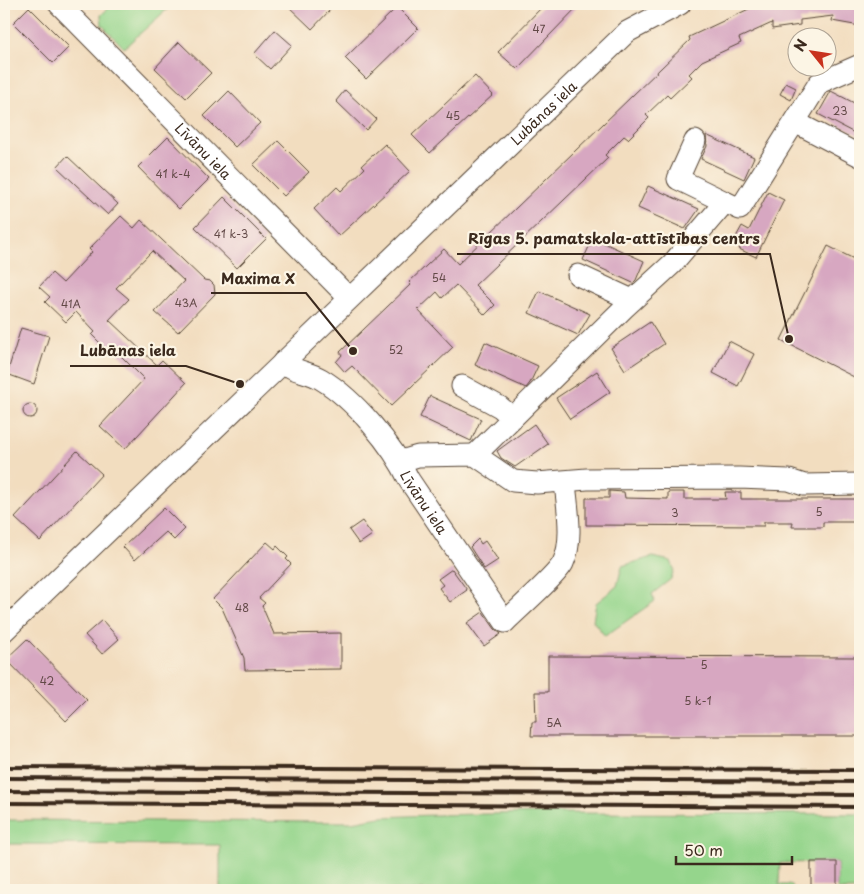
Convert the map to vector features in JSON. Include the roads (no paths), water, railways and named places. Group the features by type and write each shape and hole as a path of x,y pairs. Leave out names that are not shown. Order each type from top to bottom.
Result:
{"street":[{"name":"Līvānu iela","path":"59,4 349,298"},
{"name":"Lubānas iela","path":"4,631 627,32 644,4"},
{"name":"Lubānas iela","path":"627,32 680,4"},
{"path":"695,141 678,179 740,209 819,83 860,65"},
{"path":"795,122 860,156"},
{"path":"475,455 632,300 672,264 725,202"},
{"path":"578,275 632,300"},
{"name":"Līvānu iela","path":"283,362 294,370 308,372 339,391 401,461 409,480 506,622 562,565 567,550 568,525 565,482"},
{"path":"462,386 500,407 512,418"},
{"path":"401,461 418,456 475,455 513,481 565,482 587,478 738,478 790,480 804,485 860,484"}],"railway":[{"path":"4,767 860,770"},
{"path":"4,778 860,782"},
{"path":"4,791 860,795"},
{"path":"4,803 860,807"}],"place":[{"name":"Rīgas 5. pamatskola-attīstības centrs","path":"789,339"},
{"name":"Maxima X","path":"353,351"},
{"name":"Lubānas iela","path":"240,384"}]}
